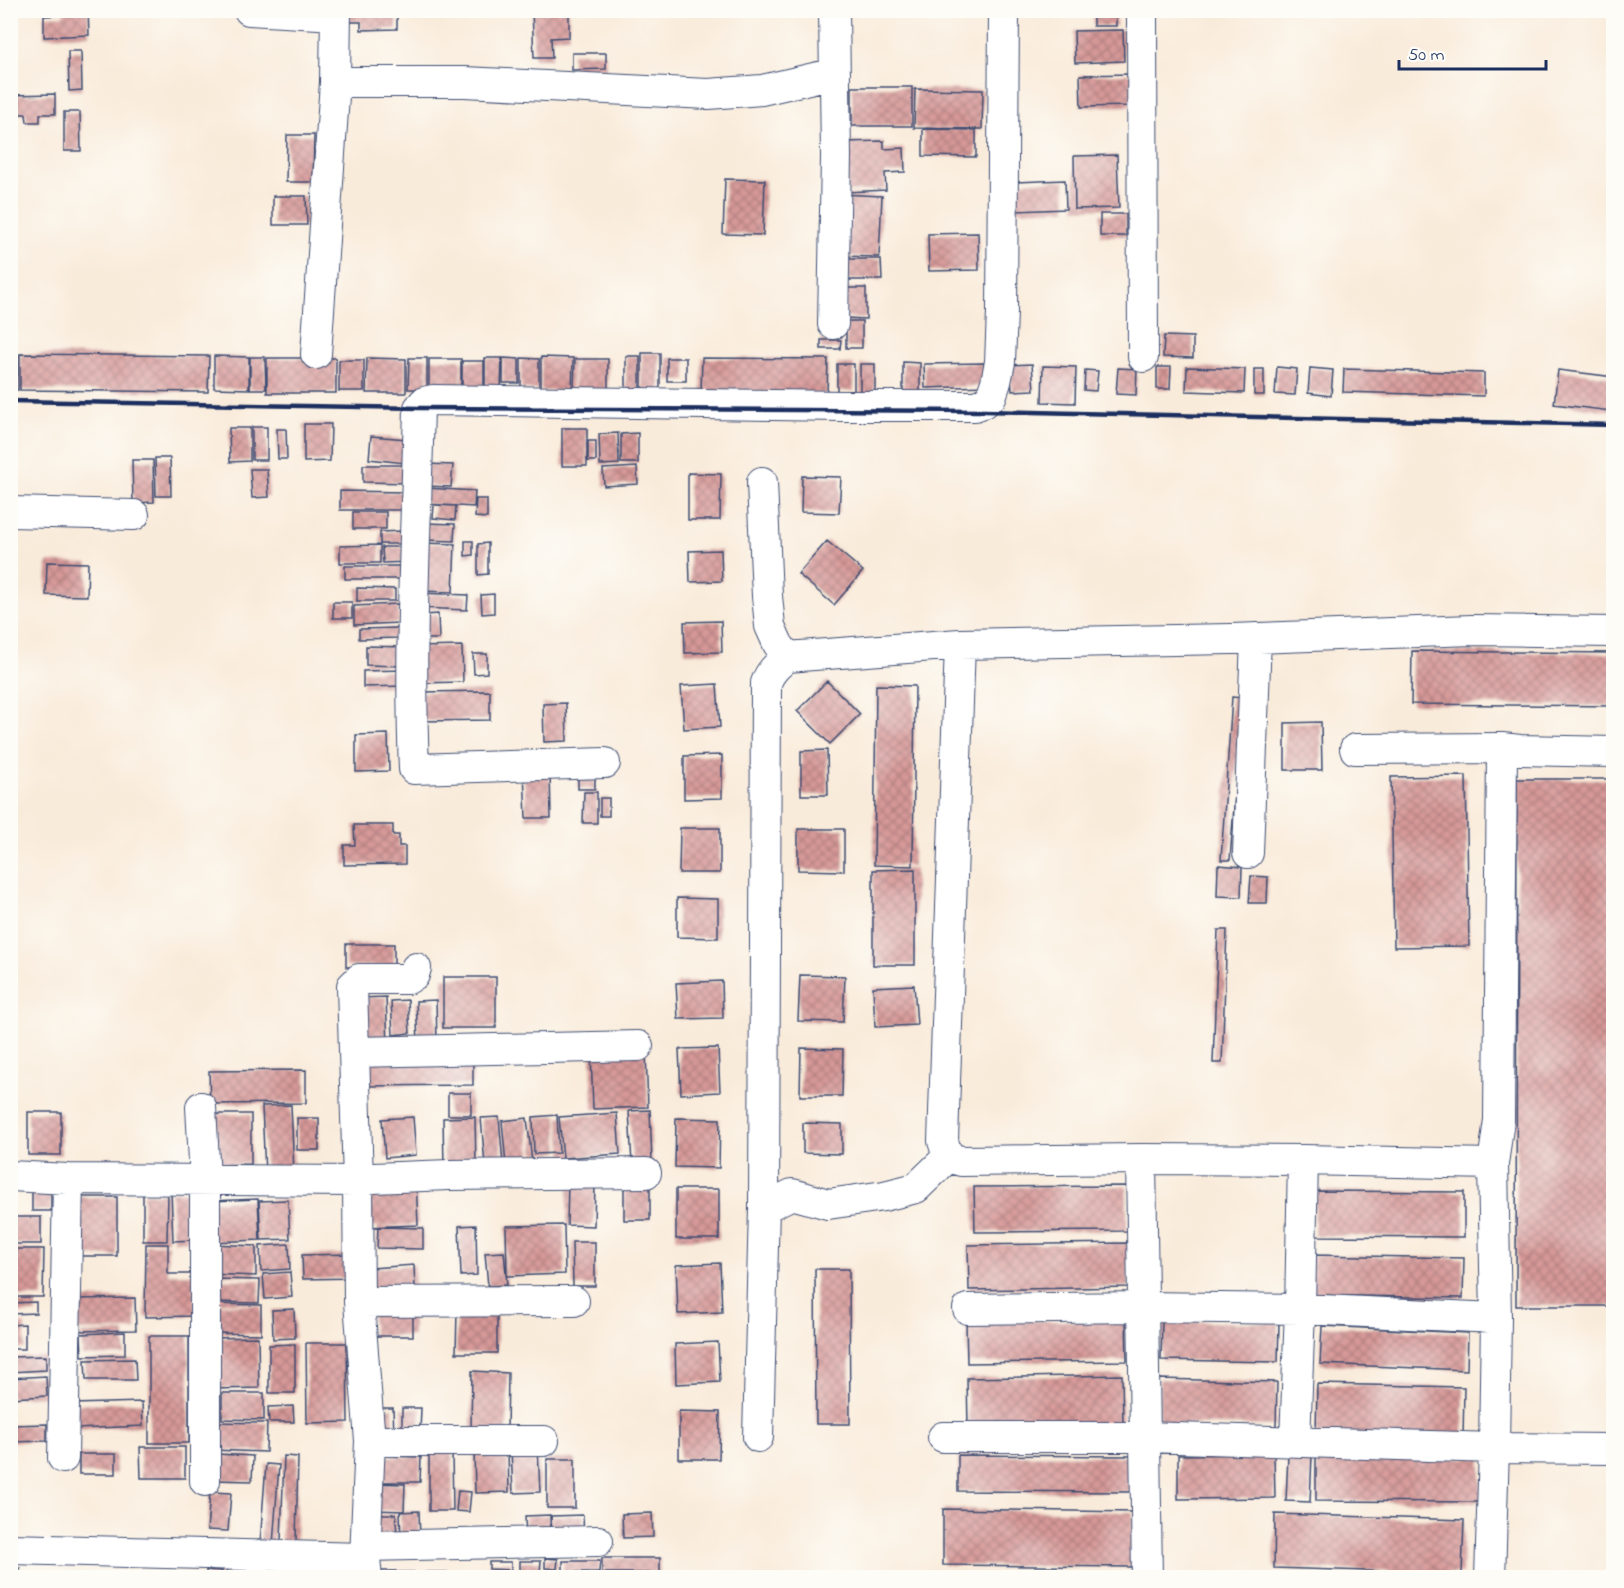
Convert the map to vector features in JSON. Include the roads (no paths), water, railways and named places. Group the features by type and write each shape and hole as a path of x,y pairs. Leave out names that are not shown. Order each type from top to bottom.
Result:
{"street":[{"path":"249,10 336,13 335,82 316,354"},
{"path":"832,324 836,156 834,10"},
{"path":"605,763 414,769 412,732 414,567 419,408 424,402 433,400 843,406 975,406 983,403 991,397 1000,362 1004,10"},
{"path":"1142,10 1143,357"},
{"path":"335,82 464,82 708,94 762,90 835,73"},
{"path":"762,482 770,626 787,657"},
{"path":"10,512 135,515"},
{"path":"758,1437 764,1208 766,683 769,675 787,657 960,644 1256,638 1472,630 1614,632"},
{"path":"1248,853 1256,638"},
{"path":"948,1157 944,1141 960,644"},
{"path":"1490,1578 1496,1318 1493,1164 1499,1120 1502,748"},
{"path":"1355,749 1502,748 1614,752"},
{"path":"366,1561 370,1441 359,1302 352,986 359,979 408,979 414,975 416,968"},
{"path":"355,1052 638,1046"},
{"path":"201,1107 205,1179 205,1481"},
{"path":"764,1171 792,1194 828,1204 895,1194 916,1188 948,1157"},
{"path":"948,1157 961,1161 1141,1159 1493,1164"},
{"path":"1141,1159 1148,1578"},
{"path":"1295,1441 1303,1160"},
{"path":"10,1176 68,1179 358,1181 373,1178 448,1175 646,1173"},
{"path":"63,1458 68,1179"},
{"path":"764,1208 792,1194"},
{"path":"359,1302 574,1301"},
{"path":"968,1309 1143,1307 1300,1309 1496,1318"},
{"path":"943,1437 1145,1437 1494,1448 1614,1449"},
{"path":"370,1441 544,1441"},
{"path":"10,1549 366,1561 598,1541"}],"railway":[{"path":"10,401 419,408 984,411 1614,425"}]}
